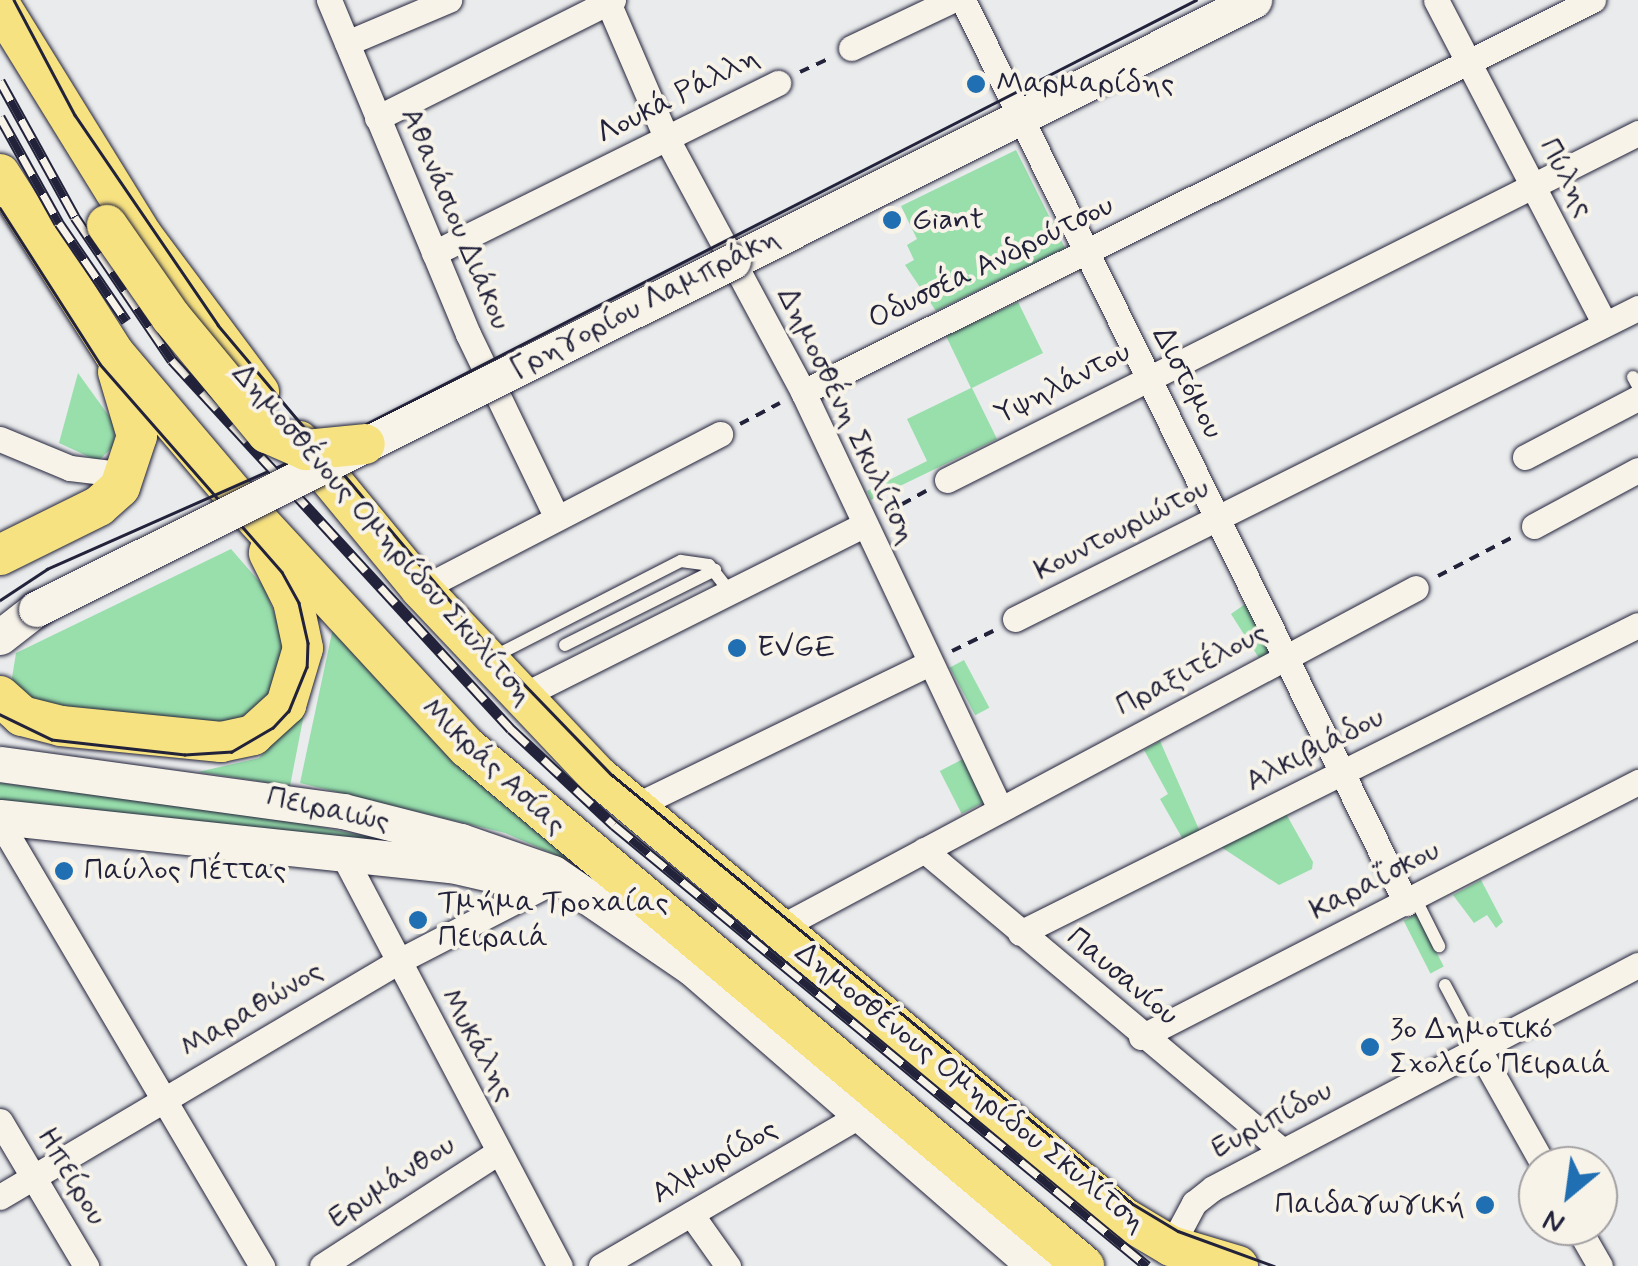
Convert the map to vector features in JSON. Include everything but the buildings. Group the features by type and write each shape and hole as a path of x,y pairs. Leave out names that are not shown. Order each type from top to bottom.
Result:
{"main road":[{"name":"Γρηγορίου Λαμπράκη","path":"0,637 36,609 1254,0"},
{"path":"4,14 32,93 107,225 171,317 266,433 306,450 365,444"},
{"name":"Δημοσθένους Ομηρίδου Σκυλίτση","path":"4,14 33,53 190,304 420,589 520,697 634,807 1083,1185 1171,1246 1238,1266"},
{"name":"Μικράς Ασίας","path":"0,174 94,326 247,509 505,783 925,1128 1084,1266"},
{"path":"0,555 110,499 127,475 136,422 94,326"},
{"path":"0,696 22,716 61,726 222,742 267,725 297,685 303,648 294,601 247,509"},
{"name":"Γρηγορίου Λαμπράκη","path":"0,614 36,609"},
{"name":"Πειραιώς","path":"0,764 225,790 411,828 553,873 634,925 862,1114 1036,1266"},
{"name":"Πειραιώς","path":"0,819 451,865 542,887 634,925"}],"street":[{"name":"Αθανάσιου Διάκου","path":"329,0 434,253 554,514"},
{"path":"347,43 449,0"},
{"path":"851,48 952,0"},
{"name":"Διστόμου","path":"963,0 1018,118 1410,900"},
{"name":"Πύλης","path":"1436,0 1606,324"},
{"name":"Οδυσσέα Ανδρούτσου","path":"802,392 1593,0"},
{"path":"377,118 609,1"},
{"name":"Δημοσθένη Σκυλίτση","path":"609,1 667,139 802,392 928,664 1000,808"},
{"name":"Λουκά Ράλλη","path":"434,253 778,83"},
{"name":"Υψηλάντου","path":"947,480 1638,133"},
{"name":"Κουντουριώτου","path":"1015,620 1638,308"},
{"path":"1525,457 1636,387"},
{"path":"420,589 554,514 720,434"},
{"path":"0,438 55,463 127,475"},
{"path":"55,463 68,488 69,522"},
{"path":"1534,526 1638,470"},
{"path":"520,697 722,581 864,525"},
{"name":"Πραξιτέλους","path":"777,929 1416,588"},
{"name":"Αλκιβιάδου","path":"1020,933 1638,625"},
{"path":"634,807 928,664"},
{"name":"Καραΐσκου","path":"1142,1037 1638,782"},
{"path":"0,819 262,1266"},
{"name":"Παυσανίου","path":"924,850 1281,1150"},
{"name":"Μυκάλης","path":"342,853 394,963 560,1266"},
{"name":"Μαραθώνος","path":"0,1198 394,963 542,887"},
{"name":"Ευριπίδου","path":"1171,1246 1201,1196 1281,1150 1638,964"},
{"path":"1479,1050 1533,1146"},
{"name":"Αλμυρίδος","path":"601,1266 862,1114"},
{"name":"Ηπείρου","path":"0,1121 86,1266"},
{"name":"Ερυμάνθου","path":"322,1266 498,1152"},
{"path":"691,1214 728,1266"}],"lane":[{"path":"487,662 681,562 700,560 722,581 565,646"},
{"name":"Διστόμου","path":"1410,900 1439,946"},
{"path":"1445,985 1479,1050"}],"path":[{"name":"Λουκά Ράλλη","path":"778,83 851,48"},
{"path":"720,434 802,392"},
{"path":"864,525 947,480"},
{"path":"1416,588 1534,526"},
{"name":"Κουντουριώτου","path":"928,664 1015,620"}],"green space":[{"path":"1016,150 1065,248 936,311 905,265 914,260 907,245 917,239 901,206"},
{"path":"1018,302 1043,353 972,388 997,439 871,500 867,491 927,461 907,419 971,388 946,336"},
{"path":"78,373 114,423 115,445 98,461 59,443"},
{"path":"231,549 264,587 286,643 274,694 233,725 55,713 17,692 12,678 16,653"},
{"path":"1245,604 1271,652 1259,658 1231,614"},
{"path":"333,628 597,873 505,833 300,783"},
{"path":"964,660 989,708 975,715 950,668"},
{"path":"305,709 290,786 198,772 259,758"},
{"path":"1160,741 1201,834 1185,843 1160,799 1168,794 1144,750"},
{"path":"971,755 993,798 962,814 940,771"},
{"path":"0,783 247,812 375,838 377,845 0,802"},
{"path":"1285,812 1313,862 1312,869 1279,885 1221,847"},
{"path":"1481,880 1503,922 1496,928 1487,915 1474,923 1453,895"},
{"path":"1417,914 1444,967 1430,973 1404,921"}],"tram line":[{"path":"14,0 75,115 218,325 496,655 611,774 1133,1204 1178,1231 1274,1266"},
{"path":"0,600 47,569 315,450 1196,0"},
{"path":"0,208 100,364 282,572 299,603 308,643 307,667 289,711 273,728 232,752 185,755 52,740 0,715"}],"railway":[{"path":"0,81 75,217 172,360 511,729 614,825 1147,1266"},
{"path":"0,117 59,223 126,321"}],"place":[{"name":"Μαρμαρίδης","path":"976,84"},
{"name":"Giant","path":"892,220"},
{"name":"EVGE","path":"737,648"},
{"name":"Παύλος Πέττας","path":"64,871"},
{"name":"Τμήμα Τροχαίας Πειραιά","path":"418,920"},
{"name":"3ο Δημοτικό Σχολείο Πειραιά","path":"1370,1047"},
{"name":"Παιδαγωγική","path":"1485,1205"}]}
